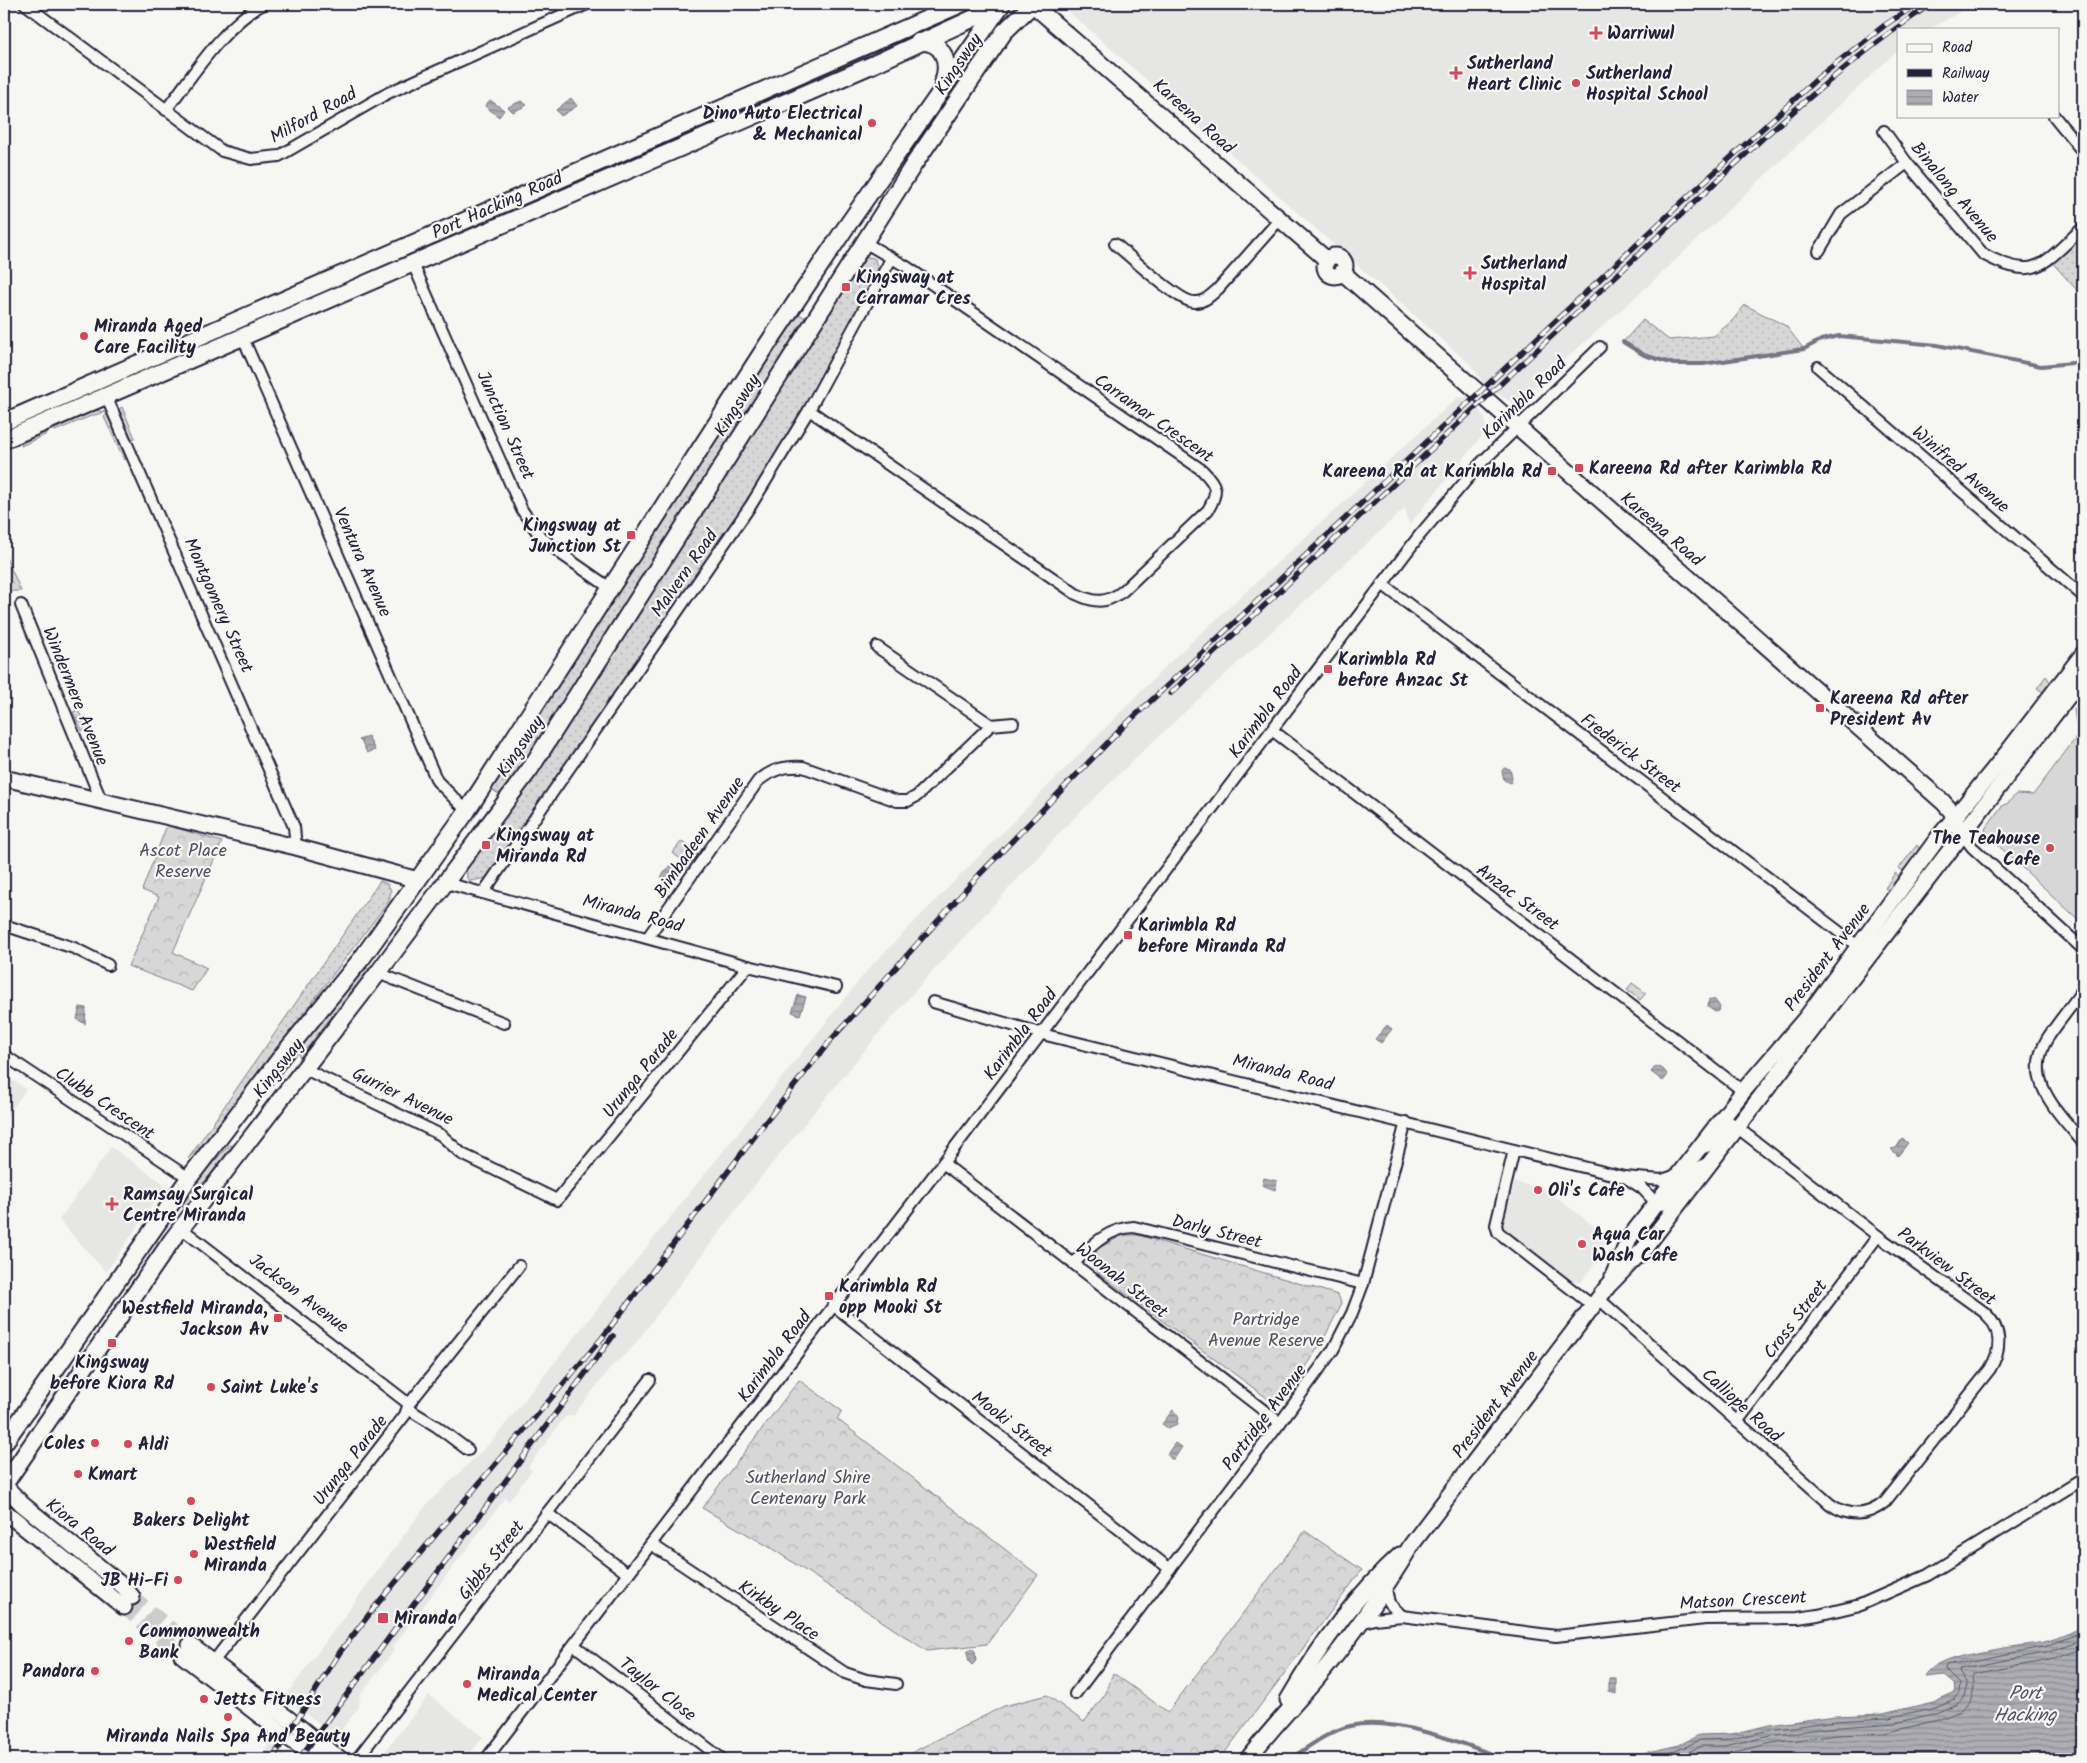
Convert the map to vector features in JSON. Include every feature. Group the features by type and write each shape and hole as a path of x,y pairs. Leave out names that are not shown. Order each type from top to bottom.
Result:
{"main road":[{"name":"Port Hacking Road","path":"4,422 961,4"},
{"name":"Port Hacking Road","path":"4,440 865,68 1002,4"},
{"name":"Kingsway","path":"4,1443 189,1178 282,1056 362,958 466,811 844,230 1002,4"},
{"name":"Kareena Road","path":"1032,4 1141,96 1327,260 1334,256 1340,258 1344,265 1342,272 1943,802 1954,818"},
{"name":"Kingsway","path":"4,1485 181,1228 378,973 530,769 864,242 997,42 1011,23 1032,4"},
{"path":"918,42 932,43 945,56 946,72 938,95"},
{"path":"844,230 864,242"},
{"name":"Junction Street","path":"405,247 413,264"},
{"name":"Ventura Avenue","path":"235,321 243,338"},
{"name":"Montgomery Street","path":"99,380 106,396"},
{"name":"President Avenue","path":"1608,1286 1630,1237 1743,1091 1806,1018 1954,818 2083,654"},
{"name":"President Avenue","path":"1248,1759 1273,1726 1315,1680 1360,1623 1386,1588 1412,1544 1608,1286 1644,1249 2083,677"},
{"path":"4,778 296,847 418,880"},
{"path":"1954,818 1962,834"},
{"name":"Miranda Road","path":"418,880 446,883"},
{"name":"Gurrier Avenue","path":"282,1056 303,1068"},
{"name":"Jackson Avenue","path":"164,1214 181,1228"},
{"name":"Kiora Road","path":"4,1485 22,1504 124,1586 128,1602 4,1511"},
{"name":"President Avenue","path":"1273,1726 1306,1668 1354,1605 1374,1579 1412,1544"},
{"path":"186,1650 302,1739 340,1759"}],"street":[{"name":"Milford Road","path":"25,4 222,151 251,159 279,156 388,92 587,4"},
{"path":"166,110 214,49 248,12 263,4"},
{"path":"2056,118 2083,152"},
{"name":"Binalong Avenue","path":"1884,131 1907,163 1983,254 2014,269 2030,269 2043,264 2083,228"},
{"path":"1819,251 1841,214 1907,163"},
{"path":"1115,244 1176,294 1189,301 1200,302 1218,289 1280,220"},
{"name":"Carramar Crescent","path":"808,410 1076,594 1100,602 1111,600 1123,591 1208,510 1215,497 1214,482 1202,470 907,267 864,242"},
{"name":"Malvern Road","path":"483,893 751,505 808,410 891,259"},
{"name":"Junction Street","path":"413,264 522,510 540,536 564,556 610,588"},
{"name":"Ventura Avenue","path":"243,338 437,781 466,811"},
{"name":"Karimbla Road","path":"486,1759 944,1163 1382,584 1474,471 1516,427 1600,347"},
{"name":"Winifred Avenue","path":"1818,367 2083,596"},
{"name":"Montgomery Street","path":"106,396 294,827 296,847"},
{"name":"Frederick Street","path":"1382,584 1859,947"},
{"name":"Windermere Avenue","path":"21,605 101,800"},
{"path":"877,647 991,726 1013,723"},
{"name":"Bimbadeen Avenue","path":"648,937 758,781 771,771 787,766 803,767 897,801 908,800 917,796 991,726"},
{"name":"Anzac Street","path":"1272,730 1743,1091"},
{"path":"1962,834 1972,847 2083,949"},
{"name":"Miranda Road","path":"446,883 748,966 836,987"},
{"path":"4,926 74,948 108,965"},
{"name":"Urunga Parade","path":"557,1200 748,966"},
{"path":"378,973 504,1023"},
{"path":"2083,989 2041,1050 2038,1068 2039,1079 2044,1090 2083,1143"},
{"name":"Miranda Road","path":"933,1002 1041,1034 1624,1177 1660,1180 1679,1174"},
{"name":"Clubb Crescent","path":"4,1055 189,1178"},
{"name":"Gurrier Avenue","path":"303,1068 441,1135 462,1154 557,1200"},
{"name":"Partridge Avenue","path":"1075,1694 1333,1350 1352,1313 1363,1284 1406,1122"},
{"path":"1698,1149 1704,1149 1711,1145 1730,1122 1736,1127"},
{"name":"Parkview Street","path":"1736,1127 1878,1236 1984,1312 1993,1322 1999,1340 1996,1360 1888,1499 1873,1510"},
{"name":"Calliope Road","path":"1514,1150 1496,1225 1498,1232 1596,1302 1835,1508 1855,1515 1873,1510"},
{"path":"1656,1203 1663,1205 1670,1202 1696,1168 1710,1162"},
{"name":"Woonah Street","path":"944,1163 1280,1423"},
{"name":"Miranda Road","path":"1624,1177 1642,1188 1656,1203"},
{"name":"Darly Street","path":"1074,1264 1107,1234 1118,1229 1134,1227 1363,1284"},
{"name":"Jackson Avenue","path":"181,1228 468,1450"},
{"name":"Cross Street","path":"1737,1422 1878,1236"},
{"name":"Urunga Parade","path":"209,1668 409,1406 519,1266"},
{"name":"Mooki Street","path":"833,1305 1170,1569"},
{"name":"Gibbs Street","path":"358,1759 650,1380"},
{"name":"Matson Crescent","path":"1360,1623 1374,1618 1402,1616 1556,1636 1705,1619 1798,1618 1818,1615 1860,1605 1928,1575 2083,1479"},
{"path":"547,1513 628,1574"},
{"name":"Kirkby Place","path":"652,1544 845,1673 866,1680 896,1684"},
{"path":"1386,1588 1389,1603 1402,1616"},
{"name":"Taylor Close","path":"574,1645 722,1759"}],"shaded area":[{"path":"882,4 919,4 896,14"},
{"path":"1070,4 1974,4 1932,28 1897,28 1897,51 1648,286 1515,404 1496,393 1479,409 1485,419 1486,431 1409,525 1405,508 1146,748 1069,823 920,985 875,1038 757,1182 632,1348 612,1366 574,1415 565,1417 528,1467 532,1470 509,1501 505,1498 392,1648 394,1651 360,1695 359,1707 337,1736 284,1698 427,1504 491,1442 871,966 1176,656 1458,397 1465,398 1482,381 1471,365 1068,11"},
{"path":"4,1074 26,1089 4,1122"},
{"name":"Ramsay Surgical Centre Miranda","path":"111,1147 163,1183 164,1188 106,1272 59,1220"},
{"path":"1515,1182 1545,1189 1610,1238 1610,1243 1581,1282 1572,1281 1505,1229 1504,1222"},
{"path":"429,1695 483,1737 466,1759 379,1759"},
{"path":"270,1743 275,1746 291,1759 258,1759"}],"green space":[{"path":"2083,228 2083,297 2049,259"},
{"path":"870,257 875,259 880,279 751,505 495,876 471,881 467,879 466,856 543,748 499,794 484,785 797,313 813,322 863,259"},
{"path":"1745,305 1786,326 1803,348 1737,360 1683,365 1659,360 1623,342 1643,320 1669,340 1714,336 1732,321"},
{"path":"122,407 135,438 132,439 119,409"},
{"path":"94,410 105,412 55,431 54,429"},
{"path":"107,414 126,459 124,460 104,417"},
{"path":"47,432 47,434 21,446 22,442"},
{"path":"4,553 21,591 13,591 6,597 4,595"},
{"path":"2046,676 2051,683 2043,692 2037,688"},
{"path":"2083,698 2083,924 1988,836 1985,829 2001,807 2008,803 2016,794 2033,795 2078,735 2074,710"},
{"path":"78,710 87,729 82,731 73,712"},
{"name":"Ascot Place Reserve","path":"167,825 222,842 173,952 207,968 192,991 128,966 159,897 142,890"},
{"path":"681,842 693,848 684,861 672,853"},
{"path":"1917,845 1921,850 1904,872 1899,868"},
{"path":"694,849 698,854 687,868 683,865"},
{"path":"1895,873 1901,877 1891,893 1885,888"},
{"path":"380,881 387,884 391,890 389,901 211,1135 188,1159"},
{"path":"367,968 369,969 300,1057 298,1055 320,1020"},
{"path":"1632,983 1646,993 1640,1000 1627,990"},
{"path":"230,1144 232,1146 185,1208 182,1207 196,1181"},
{"name":"Partridge Avenue Reserve","path":"1123,1235 1138,1235 1338,1295 1341,1302 1340,1307 1322,1342 1283,1399 1275,1402 1271,1401 1099,1274 1093,1262 1097,1249"},
{"name":"Sutherland Shire Centenary Park","path":"799,1380 842,1411 837,1419 1038,1575 987,1644 927,1651 771,1548 702,1508"},
{"path":"1305,1531 1362,1570 1220,1759 899,1759 1004,1706 1047,1695 1084,1722 1106,1693 1113,1673 1168,1712"}],"water":[{"path":"571,98 577,106 561,116 556,110"},
{"path":"490,100 504,110 499,117 485,106"},
{"path":"521,101 527,105 513,112 508,107"},
{"path":"368,736 375,750 367,753 362,742 359,740"},
{"path":"1504,768 1510,769 1511,783 1504,780 1502,771"},
{"path":"670,865 677,869 668,882 661,877"},
{"path":"798,995 806,997 800,1015 792,1012"},
{"path":"1709,999 1715,1000 1720,1007 1719,1011 1715,1012 1708,1007"},
{"path":"80,1007 86,1008 85,1024 77,1019"},
{"path":"1387,1025 1392,1029 1381,1043 1375,1039"},
{"path":"1656,1066 1663,1069 1668,1075 1663,1081 1651,1072"},
{"path":"1902,1139 1908,1143 1898,1156 1891,1149 1896,1148"},
{"path":"1264,1178 1277,1181 1275,1190 1262,1185"},
{"path":"1173,1410 1178,1416 1177,1424 1168,1428 1162,1424"},
{"path":"1175,1443 1182,1447 1174,1459 1171,1459 1167,1454"},
{"name":"Port Hacking","path":"2083,1626 2083,1759 1627,1759 1635,1755 1679,1745 1699,1735 1732,1734 1769,1725 1835,1716 1883,1714 1933,1702 1955,1692 1954,1683 1944,1675 1925,1677 1933,1668 1946,1661 1981,1652 2048,1641 2062,1637"},
{"path":"972,1648 975,1651 976,1661 972,1665 969,1662 967,1652"},
{"path":"1609,1678 1616,1678 1616,1694 1609,1692"}],"waterway":[{"path":"1623,342 1644,355 1674,364 1703,364 1804,349 1821,340 1839,336 1937,345 2041,366 2083,362"},
{"path":"1290,1759 1342,1728 1367,1724 1407,1728 1428,1733 1503,1759"}],"tunnel":[{"path":"132,1597 190,1645"},
{"path":"124,1607 182,1655"}],"railway":[{"path":"272,1759 340,1652 378,1603 602,1338 764,1124 830,1041 979,875 1122,728 1681,203 1820,76 1885,25 1917,4"},
{"path":"1171,693 1763,138 1845,68 1931,4"},
{"path":"299,1759 613,1336"}],"place":[{"name":"Warriwul","path":"1596,33"},
{"name":"Sutherland Heart Clinic","path":"1456,73"},
{"name":"Sutherland Hospital School","path":"1576,83"},
{"name":"Dino Auto Electrical & Mechanical","path":"872,123"},
{"name":"Sutherland Hospital","path":"1470,273"},
{"name":"Kingsway at Carramar Cres","path":"846,287"},
{"name":"Miranda Aged Care Facility","path":"84,336"},
{"name":"Kareena Rd after Karimbla Rd","path":"1579,468"},
{"name":"Kareena Rd at Karimbla Rd","path":"1552,471"},
{"name":"Kingsway at Junction St","path":"631,535"},
{"name":"Karimbla Rd before Anzac St","path":"1328,669"},
{"name":"Kareena Rd after President Av","path":"1820,708"},
{"name":"Kingsway at Miranda Rd","path":"486,845"},
{"name":"The Teahouse Cafe","path":"2050,848"},
{"name":"Karimbla Rd before Miranda Rd","path":"1128,935"},
{"name":"Oli's Cafe","path":"1538,1190"},
{"name":"Ramsay Surgical Centre Miranda","path":"112,1204"},
{"name":"Aqua Car Wash Cafe","path":"1582,1244"},
{"name":"Karimbla Rd opp Mooki St","path":"829,1296"},
{"name":"Westfield Miranda, Jackson Av","path":"278,1318"},
{"name":"Kingsway before Kiora Rd","path":"112,1343"},
{"name":"Saint Luke's","path":"211,1387"},
{"name":"Coles","path":"95,1443"},
{"name":"Aldi","path":"128,1444"},
{"name":"Kmart","path":"78,1474"},
{"name":"Bakers Delight","path":"191,1501"},
{"name":"Westfield Miranda","path":"194,1554"},
{"name":"JB Hi-Fi","path":"178,1580"},
{"name":"Miranda","path":"383,1618"},
{"name":"Commonwealth Bank","path":"129,1641"},
{"name":"Pandora","path":"95,1671"},
{"name":"Miranda Medical Center","path":"467,1684"},
{"name":"Jetts Fitness","path":"204,1699"},
{"name":"Miranda Nails Spa And Beauty","path":"228,1717"}]}
